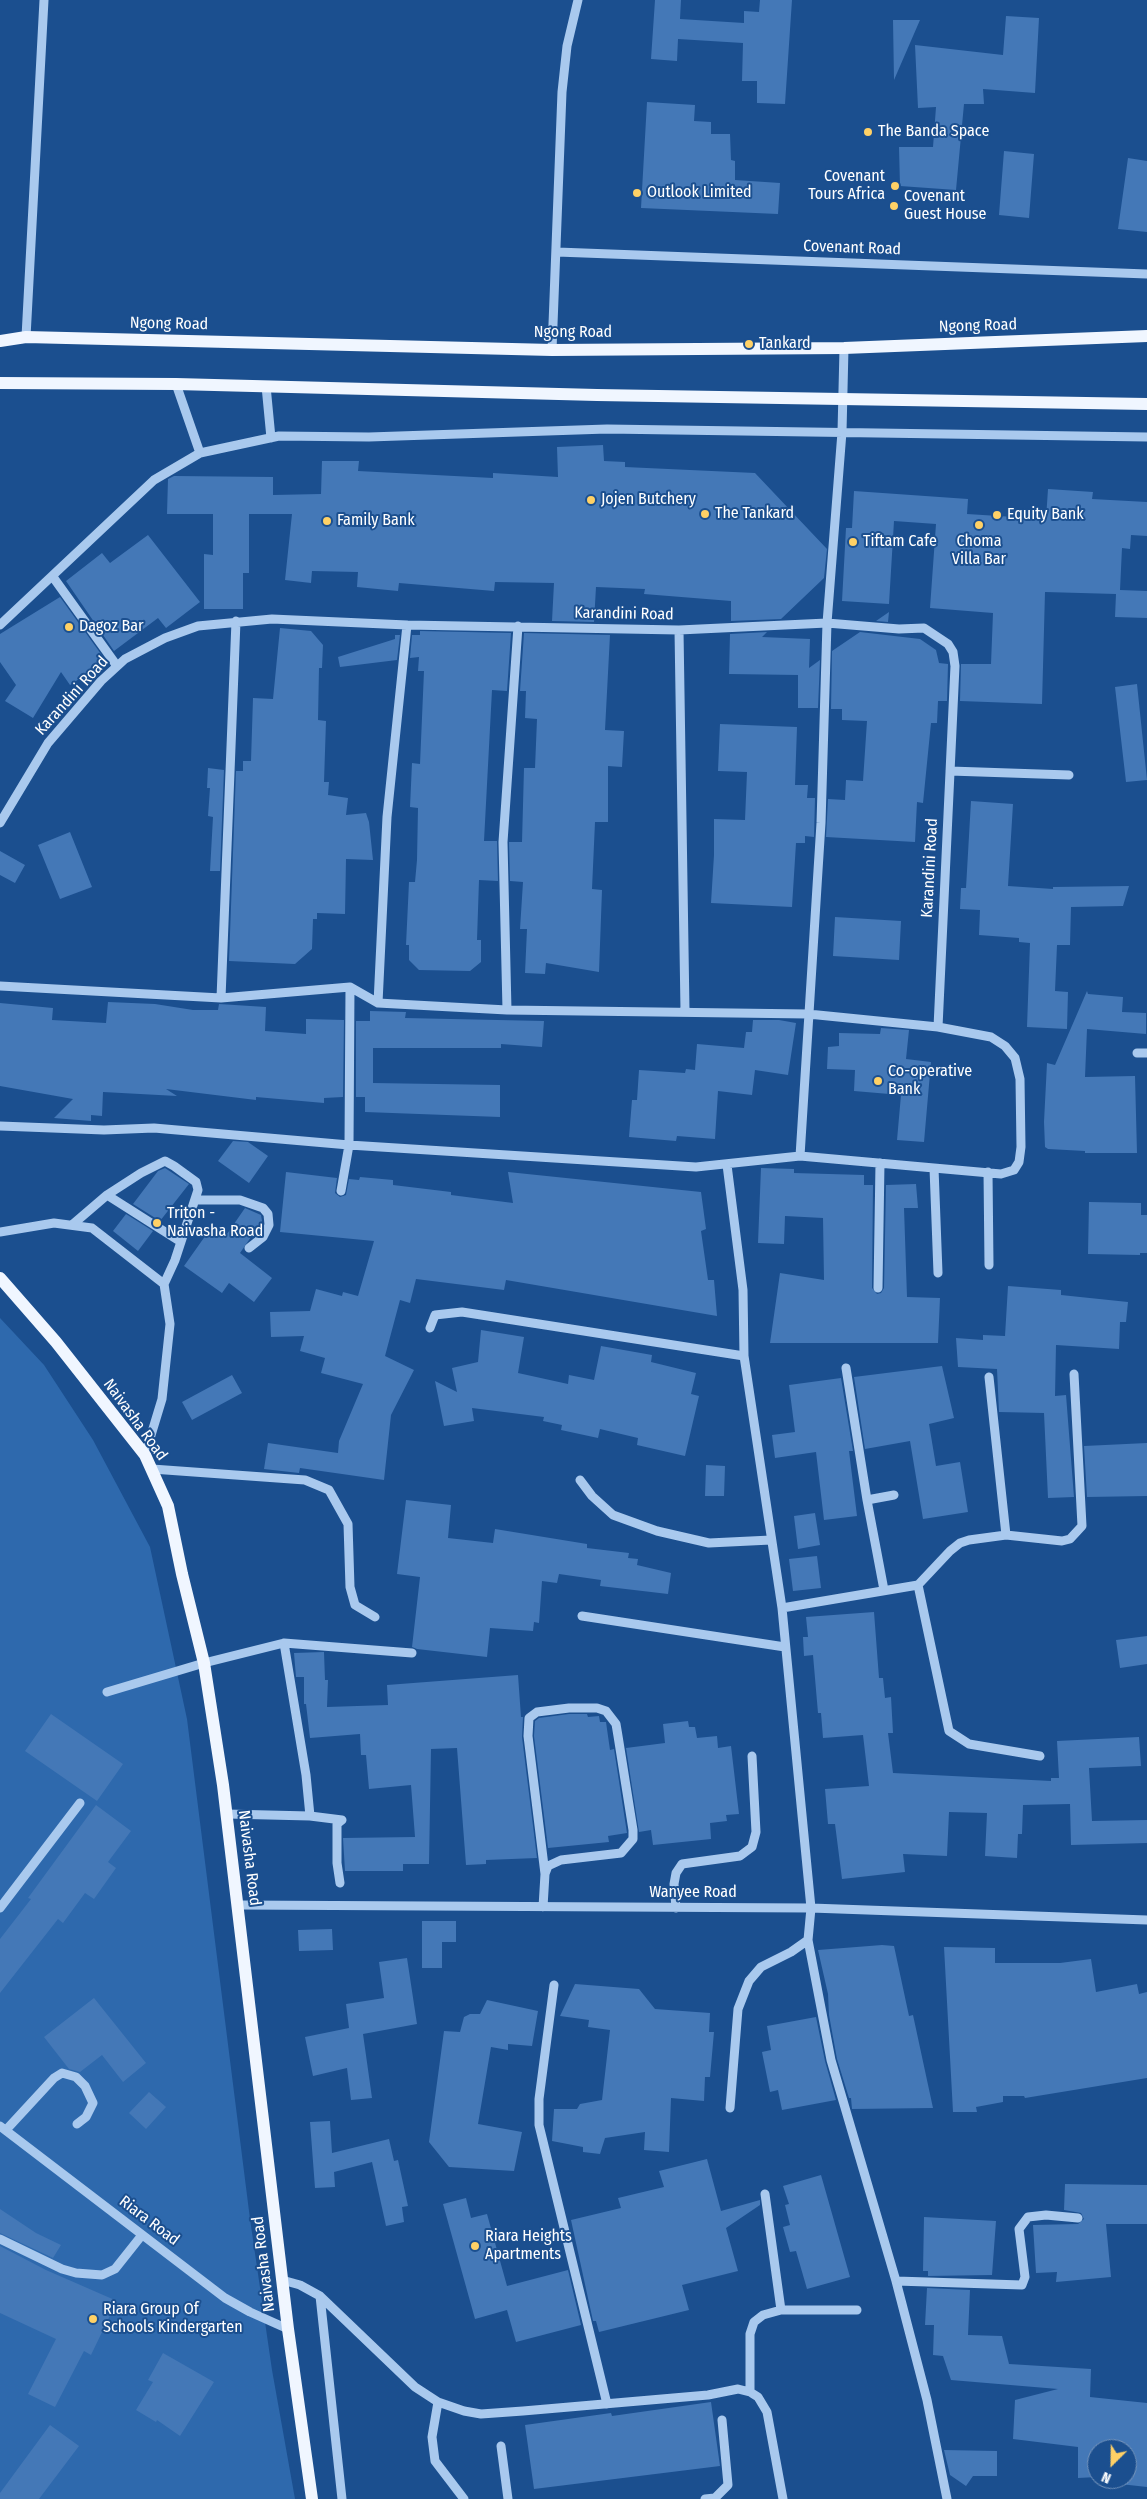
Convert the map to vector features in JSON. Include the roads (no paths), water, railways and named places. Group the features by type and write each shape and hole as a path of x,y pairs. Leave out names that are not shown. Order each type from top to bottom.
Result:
{"main road":[{"name":"Ngong Road","path":"0,341 26,337 552,350 844,348 1147,336"},
{"path":"0,383 176,384 1147,404"},
{"name":"Naivasha Road","path":"0,1278 56,1342 145,1455 168,1506 204,1663 227,1814 288,2329 312,2499"}],"street":[{"path":"26,337 44,0"},
{"path":"552,350 562,92 568,46 578,0"},
{"name":"Covenant Road","path":"557,252 1147,274"},
{"path":"800,1156 821,823 827,622 842,432 841,399 844,348"},
{"path":"176,384 200,452"},
{"path":"266,386 271,438"},
{"path":"0,625 154,480 200,452 279,436 379,437 608,429 1147,437"},
{"path":"53,577 118,666"},
{"name":"Karandini Road","path":"0,823 48,743 100,682 125,659 164,638 198,626 272,619 679,630 827,622 899,629 924,628 948,644 955,666 938,1027"},
{"path":"221,998 236,621"},
{"path":"378,1003 387,817 407,624"},
{"path":"507,1010 503,842 518,626"},
{"path":"679,630 685,1011"},
{"path":"950,771 1069,775"},
{"path":"0,986 221,998 350,987 378,1003 507,1010 808,1014 938,1027 991,1037 1005,1046 1015,1058 1020,1079 1019,1162 1014,1170 1001,1174 800,1156 770,1158 728,1165 696,1166 349,1145 154,1128 104,1130 0,1126"},
{"path":"341,1191 349,1145 350,987"},
{"path":"1137,1053 1147,1053"},
{"path":"72,1225 107,1195 165,1161 196,1182 198,1190 196,1200 164,1284 164,1297 170,1324 162,1399 145,1455"},
{"path":"878,1288 880,1163"},
{"path":"728,1165 743,1290 744,1356 782,1608 811,1908 808,1940 832,2060 896,2281 927,2400 947,2499"},
{"path":"934,1168 938,1273"},
{"path":"988,1172 989,1265"},
{"path":"107,1195 181,1242"},
{"path":"196,1200 240,1200 264,1208 268,1214 269,1225 263,1237 248,1248"},
{"path":"0,1232 54,1224 92,1228 164,1284"},
{"path":"430,1328 435,1315 462,1312 744,1356"},
{"path":"846,1368 867,1500 884,1590"},
{"path":"782,1608 918,1585 925,1575 960,1542 1006,1535 1062,1541 1070,1539 1082,1526 1074,1374"},
{"path":"989,1378 1006,1535"},
{"path":"152,1469 305,1480 329,1490 348,1524 350,1587 355,1605 375,1617"},
{"path":"580,1480 592,1496 613,1515 657,1531 710,1543 771,1540"},
{"path":"867,1500 894,1495"},
{"path":"918,1585 949,1731 970,1744 1040,1756"},
{"path":"582,1616 785,1647"},
{"path":"284,1643 306,1775 310,1816"},
{"path":"107,1692 204,1663 284,1643 412,1653"},
{"path":"543,1907 545,1874 528,1736 529,1718 537,1712 569,1708 597,1708 606,1711 616,1724 634,1830 633,1839 621,1853 555,1861 548,1866 545,1874"},
{"path":"676,1908 674,1884 676,1873 682,1864 740,1856 752,1847 756,1832 752,1756"},
{"path":"0,1908 80,1803"},
{"path":"227,1814 310,1816 342,1820 337,1824 337,1863 340,1882"},
{"name":"Wanyee Road","path":"238,1905 811,1908 1147,1920"},
{"path":"730,2108 738,2009 749,1981 761,1966 791,1952 808,1940"},
{"path":"554,1985 538,2099 540,2124 607,2404"},
{"path":"3,2128 54,2078 62,2073 76,2077 85,2086 93,2103 86,2117 77,2124"},
{"name":"Riara Road","path":"3,2128 225,2298 288,2329"},
{"path":"765,2194 781,2310"},
{"path":"896,2281 1022,2286 1025,2277 1019,2229 1028,2217 1046,2215 1078,2218"},
{"path":"0,2239 62,2269 76,2273 102,2275 115,2269 142,2234"},
{"path":"282,2280 300,2285 320,2296 415,2387 438,2402 452,2408 481,2414 708,2395 738,2389 750,2392 758,2397 767,2412 783,2499"},
{"path":"320,2296 342,2499"},
{"path":"750,2392 748,2353 754,2322 763,2314 781,2310 857,2310"},
{"path":"438,2402 432,2437 435,2461 464,2499"},
{"path":"705,2499 715,2498 728,2485 722,2420"},
{"path":"501,2446 508,2499"}],"place":[{"name":"The Banda Space","path":"868,132"},
{"name":"Covenant Tours Africa","path":"895,186"},
{"name":"Outlook Limited","path":"637,193"},
{"name":"Covenant Guest House","path":"894,206"},
{"name":"Tankard","path":"749,344"},
{"name":"Jojen Butchery","path":"591,500"},
{"name":"The Tankard","path":"705,514"},
{"name":"Equity Bank","path":"997,515"},
{"name":"Family Bank","path":"327,521"},
{"name":"Choma Villa Bar","path":"979,525"},
{"name":"Tiftam Cafe","path":"853,542"},
{"name":"Dagoz Bar","path":"69,627"},
{"name":"Co-operative Bank","path":"878,1081"},
{"name":"Triton - Naivasha Road","path":"157,1223"},
{"name":"Riara Heights Apartments","path":"475,2246"},
{"name":"Riara Group Of Schools Kindergarten","path":"93,2319"}]}
